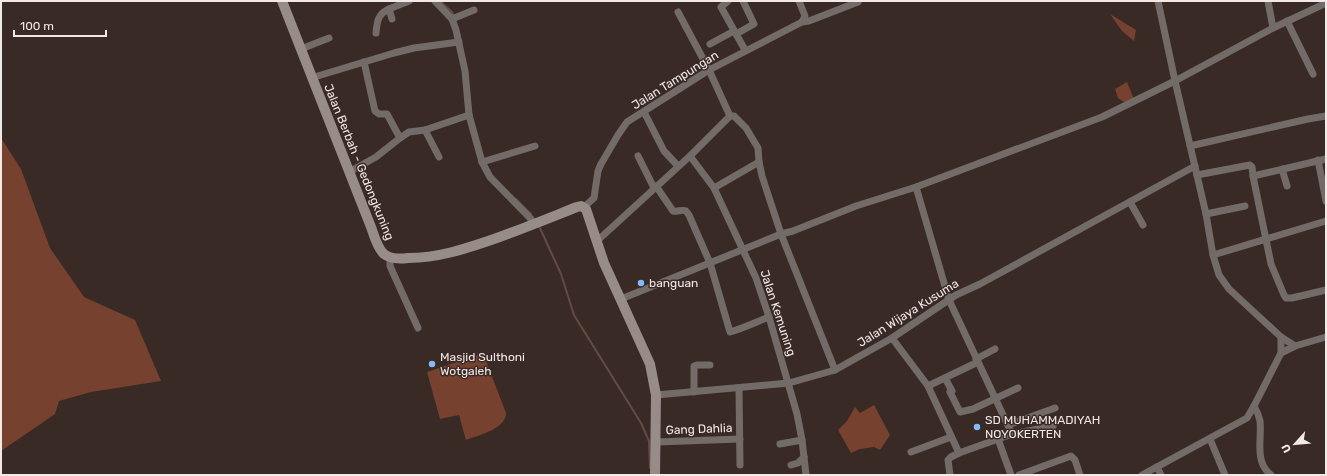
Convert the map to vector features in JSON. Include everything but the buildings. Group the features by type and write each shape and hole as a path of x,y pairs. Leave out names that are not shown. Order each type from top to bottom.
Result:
{"main road":[{"name":"Jalan Berbah - Gedongkuning","path":"282,1 311,78 381,250 384,254 399,259 425,258 447,254 537,223 576,206 584,207"},
{"path":"584,207 590,217 604,263 649,362 656,395 657,442 655,475"}],"street":[{"path":"376,33 377,21 380,14 388,9 409,1"},
{"path":"435,1 455,18 456,30 465,72 469,115 490,177 537,223"},
{"path":"728,1 721,7 745,50"},
{"path":"710,44 754,24 743,1"},
{"path":"799,1 805,16 802,22"},
{"path":"1268,1 1273,28"},
{"name":"Jalan Tampungan","path":"584,207 594,198 598,171 606,154 628,122 709,70 745,50 802,22 809,21 858,2"},
{"path":"1161,2 1175,81 1206,214 1213,255 1219,276 1223,283 1281,337 1295,346"},
{"path":"621,299 781,234 793,231 856,206 916,186 1102,117 1175,81 1273,28 1326,3"},
{"path":"388,9 392,19"},
{"path":"455,18 474,10"},
{"path":"678,12 709,70 730,116"},
{"path":"1287,21 1313,74"},
{"path":"301,49 329,38"},
{"path":"311,78 414,48 459,42"},
{"path":"364,62 375,110 379,114 387,114 400,138"},
{"path":"644,112 664,151 678,166"},
{"path":"349,172 376,157 400,138 412,131 425,130 469,115"},
{"path":"597,241 690,156 730,116"},
{"path":"730,116 734,116 739,119 759,151 759,162 762,176 781,234 835,370"},
{"path":"1190,146 1326,116"},
{"path":"425,130 439,157"},
{"path":"484,162 535,146"},
{"path":"638,156 655,187 673,211 686,211 710,263 730,332 747,327 754,322 769,316"},
{"name":"Jalan Kemuning","path":"690,156 702,169 714,188 756,278 789,383 802,440 806,475"},
{"path":"1253,176 1326,159"},
{"path":"1318,160 1326,201"},
{"path":"714,188 759,162"},
{"path":"1197,175 1250,165 1252,167 1271,264 1286,298 1326,290"},
{"name":"Jalan Wijaya Kusuma","path":"656,395 789,383 835,370 892,338 956,295 980,284 1195,166"},
{"path":"1282,169 1287,186"},
{"path":"916,186 948,300 1012,434"},
{"path":"1130,202 1143,225"},
{"path":"1206,214 1245,206"},
{"path":"1213,255 1326,221"},
{"path":"390,257 390,266 418,328"},
{"path":"1142,475 1247,418 1281,353 1281,337"},
{"path":"1281,353 1295,346 1326,337"},
{"path":"892,338 928,386 958,453"},
{"path":"928,386 977,361 995,349"},
{"path":"694,392 694,366 710,365"},
{"path":"945,378 960,412 973,409 996,400 1018,388"},
{"name":"Gang Dahlia","path":"657,442 740,439 739,388"},
{"path":"1254,406 1260,423 1259,450 1266,471 1271,475"},
{"path":"1008,425 1055,408"},
{"path":"950,475 948,460 951,456 1012,434 1053,426"},
{"path":"911,452 951,437"},
{"path":"740,439 740,465"},
{"path":"998,439 1011,475"},
{"path":"1210,439 1225,475"},
{"path":"780,444 802,440"},
{"path":"1020,475 1071,456 1075,460 1080,475"},
{"path":"791,465 798,463 804,457"},
{"path":"1157,466 1161,475"}],"shaded area":[{"path":"1110,14 1136,30 1134,41 1122,31"},
{"path":"1127,82 1134,99 1125,103 1118,98 1115,89"},
{"path":"1,138 21,169 50,248 84,297 135,320 161,381 91,392 59,401 55,414 1,451"},
{"path":"483,353 506,413 505,419 491,431 466,440 459,415 440,419 427,372"},
{"path":"874,405 890,435 880,450 874,447 860,449 851,453 838,430 847,421 855,407 860,413"}],"waterway":[{"path":"441,2 452,12 454,16"},
{"path":"516,199 531,214"},
{"path":"539,226 561,274 574,315 641,423 649,441 650,468"}],"place":[{"name":"banguan","path":"641,283"},
{"name":"Masjid Sulthoni Wotgaleh","path":"432,364"},
{"name":"SD MUHAMMADIYAH NOYOKERTEN","path":"977,427"}]}
